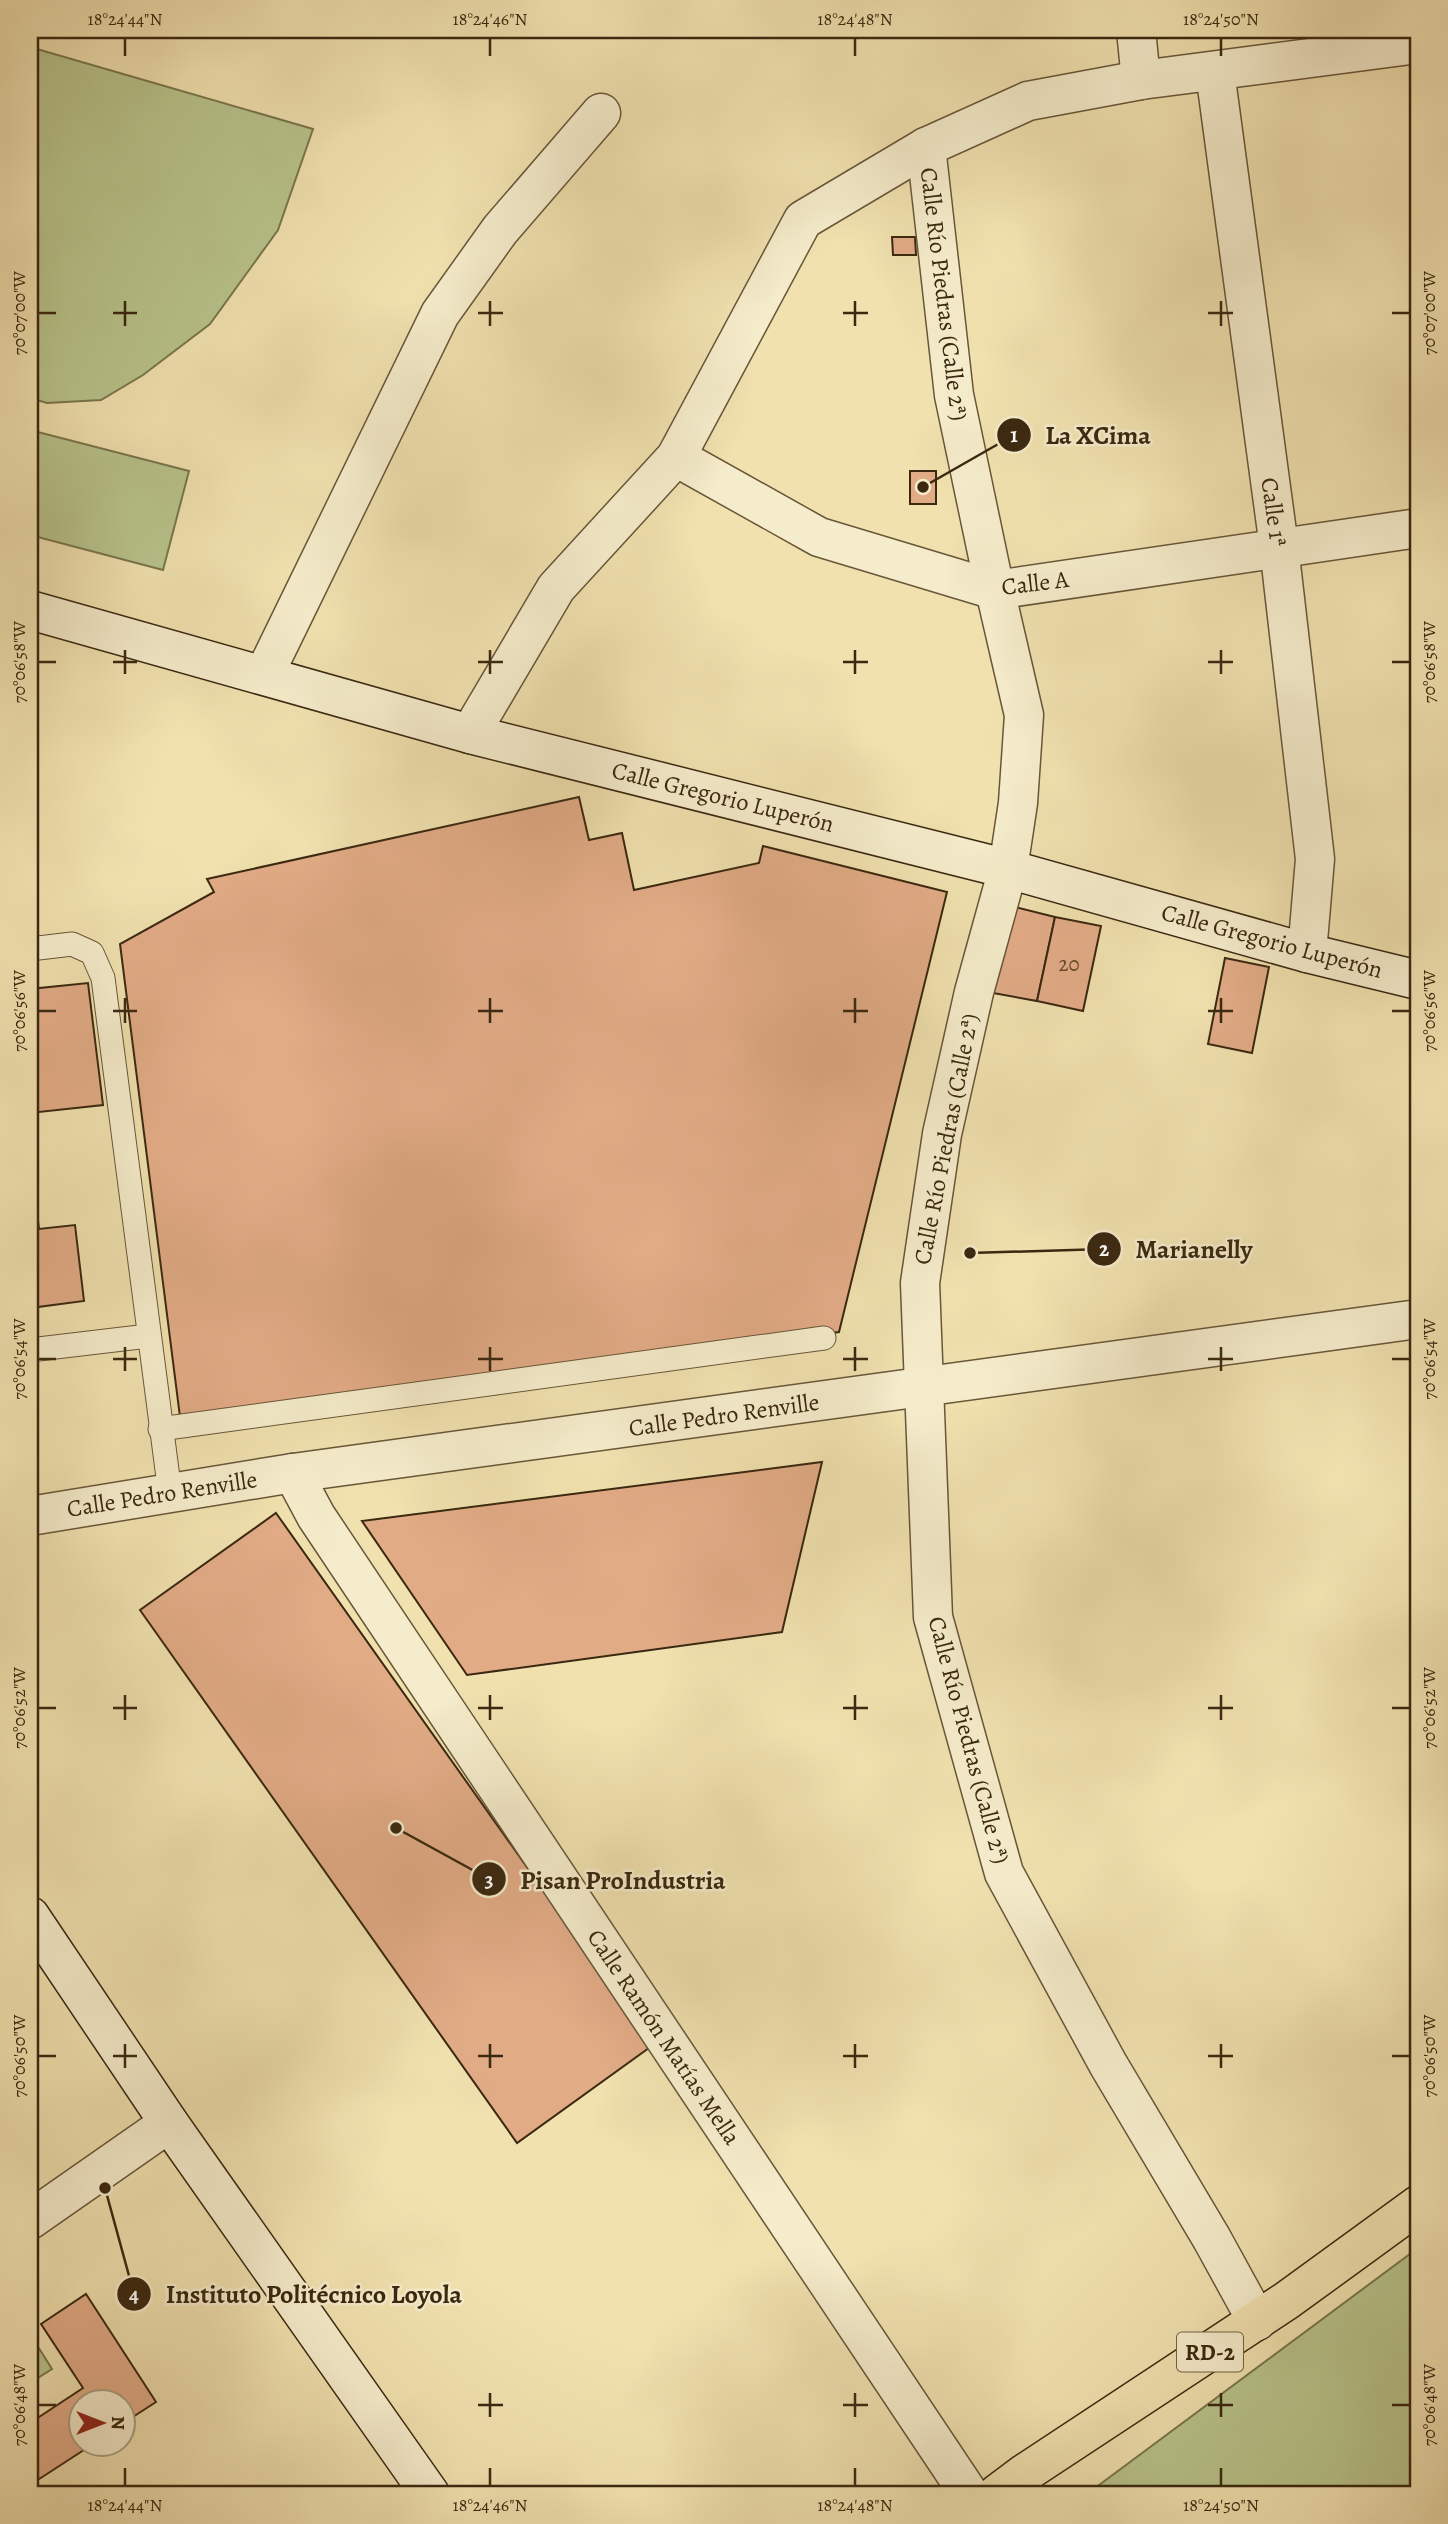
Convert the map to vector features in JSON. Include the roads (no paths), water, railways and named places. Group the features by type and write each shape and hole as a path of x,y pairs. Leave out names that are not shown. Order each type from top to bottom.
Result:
{"main road":[{"name":"RD-2","path":"998,2494 1257,2321 1418,2205"}],"street":[{"path":"1136,30 1140,80"},
{"path":"470,734 556,588 676,457 803,220 926,147 1028,101 1140,80 1418,44"},
{"name":"Calle 1ª","path":"1215,72 1279,547 1315,859 1307,953"},
{"path":"264,675 440,314 500,230 601,113"},
{"name":"Calle Río Piedras (Calle 2ª)","path":"926,147 954,395 1024,715 1018,803 1008,869 974,992 942,1135 920,1283 933,1617 1004,1873 1108,2064 1212,2239 1257,2321"},
{"name":"Calle A","path":"676,457 819,537 995,590 1418,528"},
{"name":"Calle Gregorio Luperón","path":"30,610 470,734 1008,869 1307,953 1418,980"},
{"name":"Calle Pedro Renville","path":"30,1516 293,1473 1418,1318"},
{"name":"Calle Ramón Matías Mella","path":"293,1473 316,1516 969,2494"},
{"path":"30,1916 169,2123 430,2494"},
{"path":"30,2220 169,2123"}],"lane":[{"path":"30,949 72,944 92,953 103,978 170,1493"},
{"path":"30,1350 148,1336"},
{"path":"160,1429 824,1338"}],"place":[{"name":"La XCima","path":"923,487"},
{"name":"Marianelly","path":"970,1253"},
{"name":"Pisan ProIndustria","path":"396,1828"},
{"name":"Instituto Politécnico Loyola","path":"105,2188"}]}
